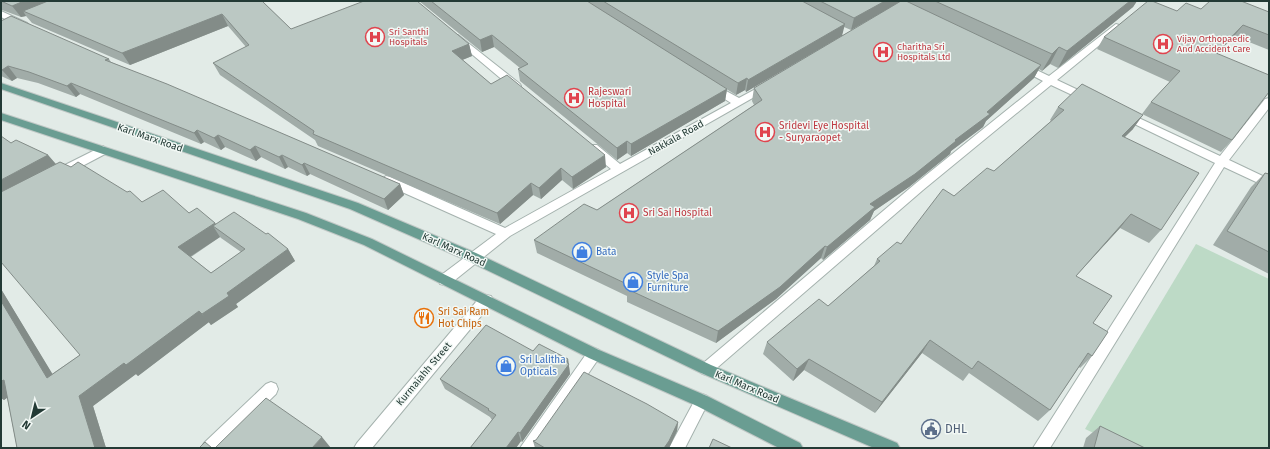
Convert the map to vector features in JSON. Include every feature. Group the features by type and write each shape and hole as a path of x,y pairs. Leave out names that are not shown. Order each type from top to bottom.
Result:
{"main road":[{"name":"Karl Marx Road","path":"1,86 354,206 472,257 706,369 892,448"},
{"path":"1,116 302,216 368,242 594,354 702,401 795,448"}],"street":[{"path":"1,14 34,29"},
{"path":"7,29 34,17"},
{"path":"706,369 919,187 1124,21"},
{"path":"448,31 522,90"},
{"path":"1017,64 1101,104"},
{"name":"Nakkala Road","path":"445,280 472,257 506,233 740,103 779,79"},
{"path":"707,83 740,103"},
{"path":"1041,448 1221,162 1269,101"},
{"path":"1115,111 1269,184"},
{"path":"583,140 620,170"},
{"path":"56,176 103,150"},
{"path":"378,177 506,233"},
{"name":"Kurmaiahh Street","path":"362,448 486,300"},
{"path":"528,448 594,354"},
{"path":"209,448 271,389"},
{"path":"677,448 702,401"}],"green space":[{"path":"1196,244 1269,279 1269,448 1126,448 1085,429"}],"building":[{"path":"1,1 24,1 12,6"},
{"path":"48,1 262,1 291,29 364,1 417,1 469,44 452,51 491,84 507,75 605,155 572,177 561,168 539,188 531,183 497,213 313,134 314,131 213,63 249,45 222,14 122,53 23,11"},
{"path":"431,1 587,1 727,89 631,144 627,141 617,148 518,69 528,64 492,35 480,40"},
{"path":"603,1 802,1 845,24 748,80 747,78 738,83"},
{"path":"820,1 885,1 854,18"},
{"path":"901,1 906,1 1041,65 987,112 990,114 955,140 956,141 915,174 870,204 875,207 827,247 825,246 780,287 718,331 627,289 631,286 534,240 584,204 597,210 762,100 754,88"},
{"path":"935,1 1130,1 1067,51 1059,47 1052,54"},
{"path":"1148,1 1152,1 1177,11 1186,3 1201,9 1210,1 1241,1 1269,12 1269,35 1243,25 1216,53 1269,75 1269,92 1232,140 1151,102 1180,71 1104,37"},
{"path":"11,16 109,59 105,60 167,84 400,184 384,199 304,163 302,165 282,155 279,157 255,146 250,150 218,135 214,138 197,130 194,133 71,83 67,86 8,66 2,70 1,21"},
{"path":"1082,84 1143,115 1122,136 1199,173 1161,230 1131,214 1076,276 1112,296 1093,323 1108,332 1092,356 1088,353 1050,410 978,361 972,369 930,340 882,402 809,359 797,369 767,342 819,299 828,306 880,261 877,259 897,242 901,244 943,189 954,196 987,168 994,171 1064,110 1058,107"},
{"path":"1,136 11,143 16,140 48,155 1,180"},
{"path":"60,162 71,167 78,162 127,192 130,191 142,202 163,190 189,213 197,208 215,223 178,247 211,273 245,249 213,226 234,212 266,234 268,233 288,249 227,293 229,296 202,314 199,311 126,365 124,363 79,396 95,448 17,448 4,380 1,381 1,301 47,378 80,355 1,262 1,192"},
{"path":"1265,173 1269,174 1269,252 1227,231"},
{"path":"486,325 533,351 539,344 568,359 566,362 569,364 520,433 518,432 506,448 470,448 496,415 488,410 489,409 440,379"},
{"path":"584,372 647,404 678,422 664,448 545,448 533,441 536,440"},
{"path":"266,398 322,437 312,448 215,448"},
{"path":"1100,426 1145,448 1094,448"},
{"path":"713,439 732,448 709,448"},
{"path":"205,442 212,448 199,448"}],"place":[{"name":"Sri Santhi Hospitals","path":"375,37"},
{"name":"Vijay Orthopaedic And Accident Care","path":"1163,44"},
{"name":"Charitha Sri Hospitals Ltd","path":"883,52"},
{"name":"Rajeswari Hospital","path":"574,98"},
{"name":"Sridevi Eye Hospital - Suryaraopet","path":"765,132"},
{"name":"Sri Sai Hospital","path":"629,213"},
{"name":"Bata","path":"582,252"},
{"name":"Style Spa Furniture","path":"633,282"},
{"name":"Sri Sai Ram Hot Chips","path":"424,318"},
{"name":"Sri Lalitha Opticals","path":"506,366"},
{"name":"DHL","path":"931,429"}]}
